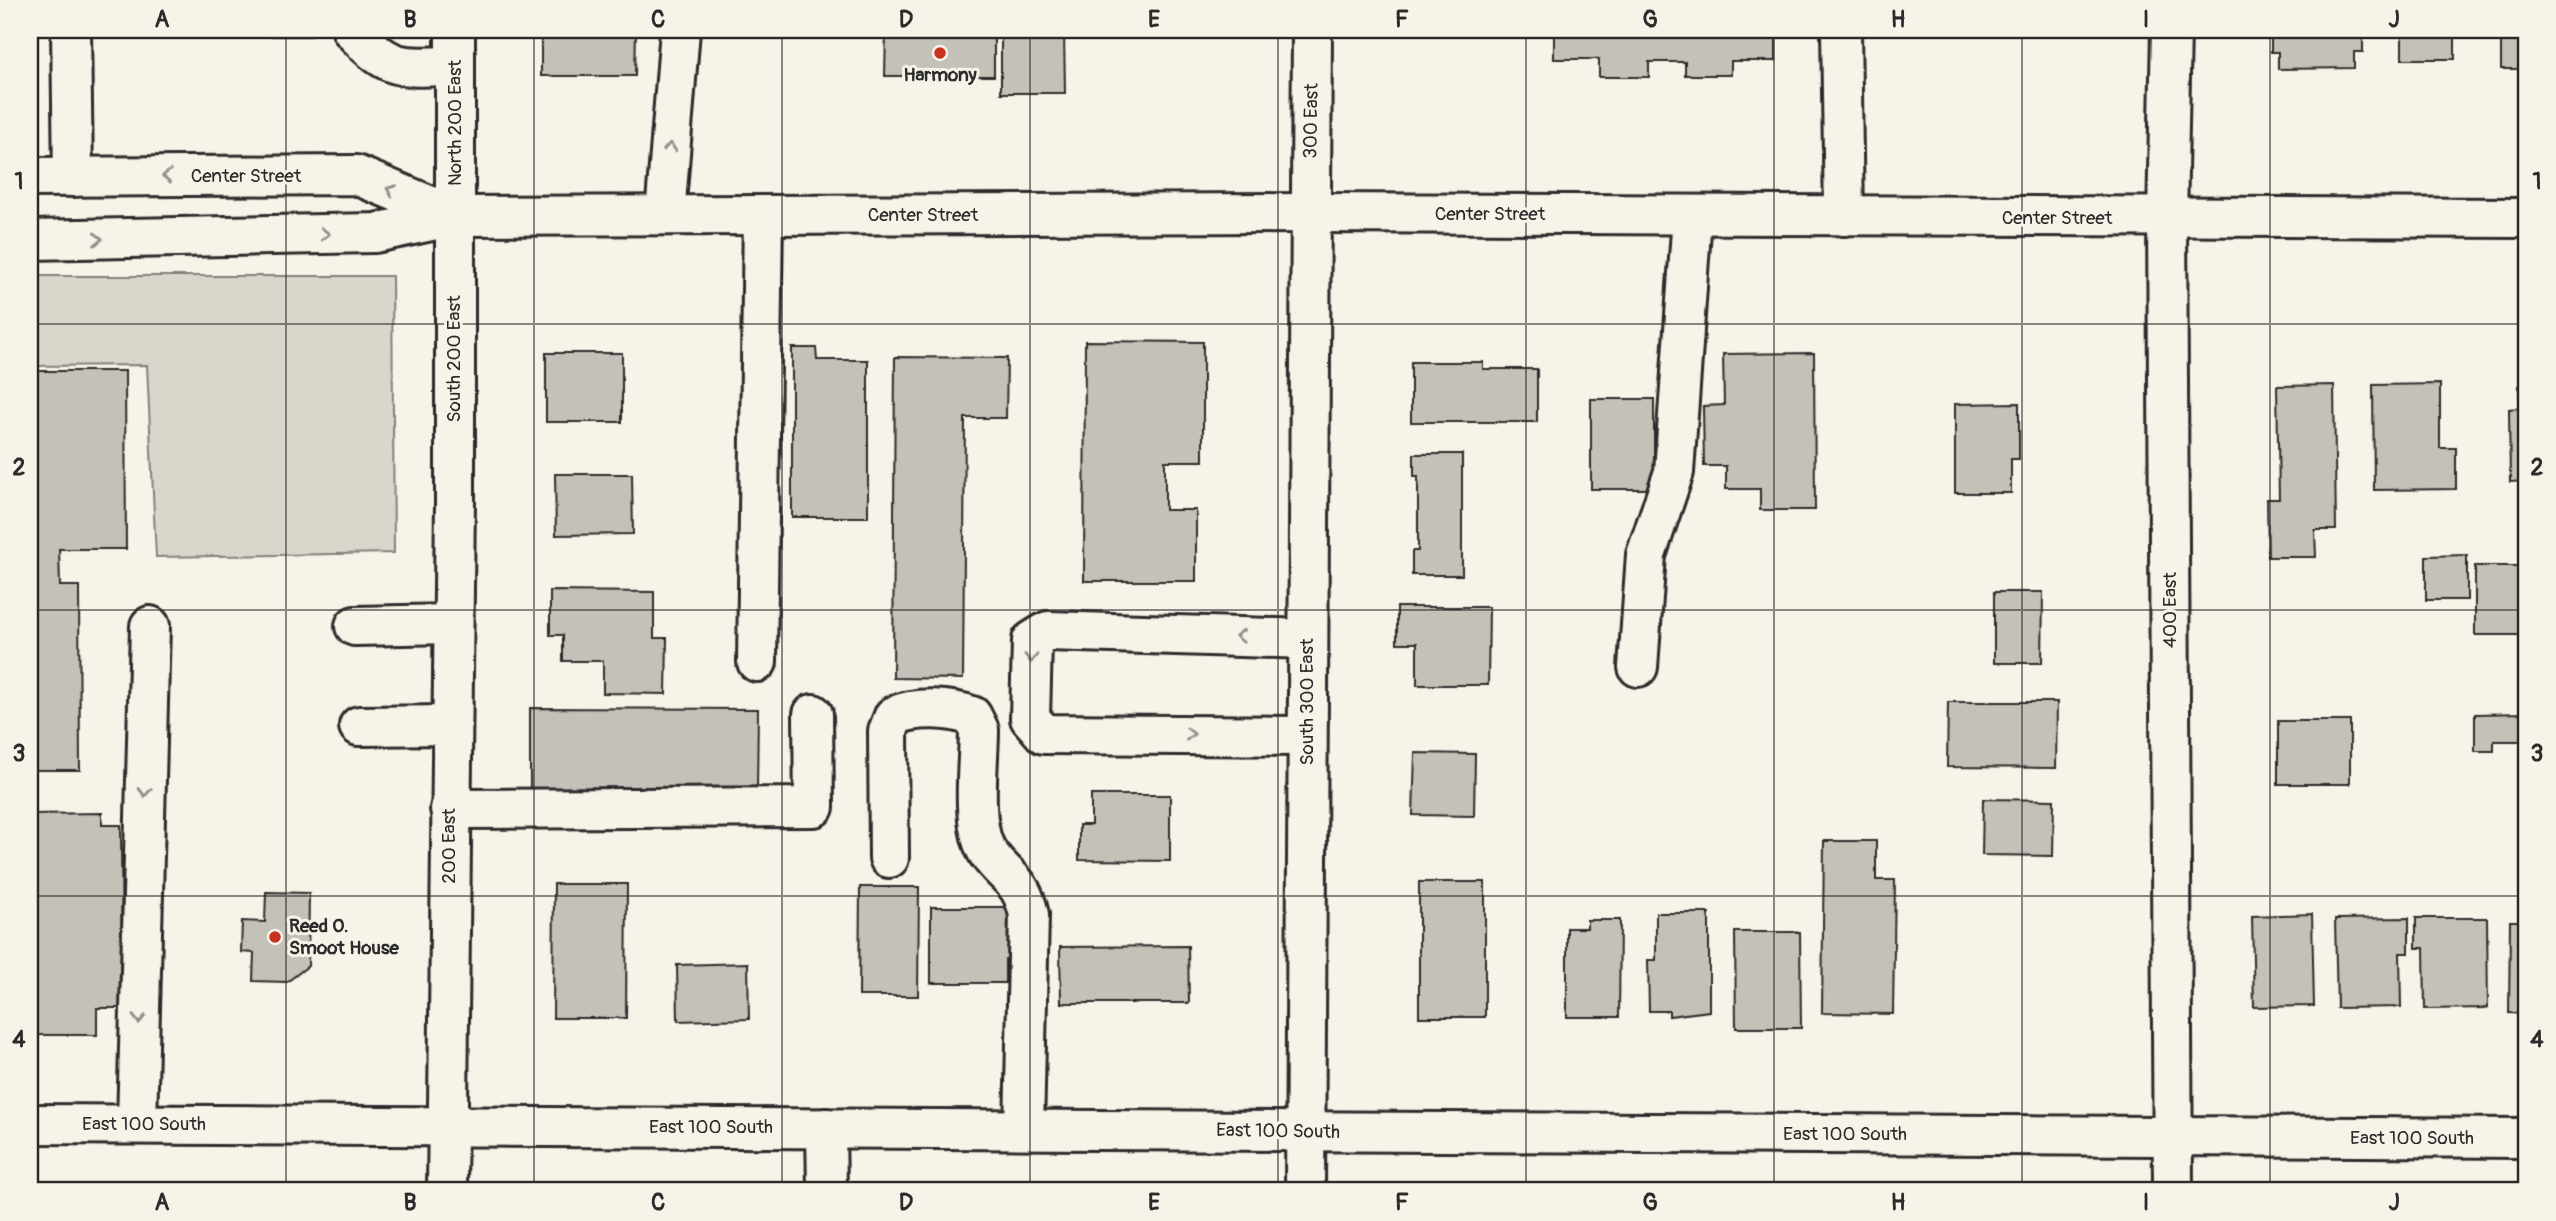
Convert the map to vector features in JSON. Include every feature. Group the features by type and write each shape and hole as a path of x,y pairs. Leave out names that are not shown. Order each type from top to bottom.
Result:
{"street":[{"path":"71,30 72,177"},
{"path":"352,30 376,56 398,67 455,48"},
{"path":"665,215 680,30"},
{"name":"300 East","path":"1310,213 1312,30"},
{"path":"1841,30 1844,216"},
{"name":"400 East","path":"2171,30 2166,218 2173,1191"},
{"name":"North 200 East","path":"455,48 455,216"},
{"name":"Center Street","path":"30,177 356,175 455,216"},
{"name":"Center Street","path":"30,240 375,233 455,216 1310,213 2526,218"},
{"name":"South 300 East","path":"1305,1191 1310,213"},
{"path":"757,662 763,215"},
{"name":"South 200 East","path":"455,216 455,502"},
{"path":"1637,667 1646,555 1674,472 1692,216"},
{"name":"200 East","path":"447,1191 451,624 455,502"},
{"path":"355,626 451,624"},
{"path":"137,1124 150,626"},
{"path":"1307,736 1044,734 1030,718 1032,641 1048,631 1308,639"},
{"path":"889,858 888,731 894,716 903,712 955,710 972,716 979,730 978,830 988,853 1024,893 1029,915 1024,1129"},
{"path":"450,809 814,807 813,714"},
{"path":"359,726 450,725"},
{"name":"East 100 South","path":"30,1124 2526,1139"},
{"path":"826,1128 827,1191"}],"shaded area":[{"path":"30,276 392,276 394,553 156,557 147,365 30,366"}],"building":[{"path":"137,30 311,30 311,36 137,36"},
{"path":"541,30 636,30 635,76 541,76"},
{"name":"Harmony","path":"886,30 994,30 994,76 885,76"},
{"path":"1014,30 1064,30 1065,93 1001,93 1001,38 1014,38"},
{"path":"1118,30 1201,30 1201,36 1118,36"},
{"path":"1554,30 1776,30 1776,61 1731,61 1731,75 1685,75 1685,62 1649,62 1649,77 1599,77 1599,59 1554,59"},
{"path":"2271,30 2363,30 2363,52 2354,52 2354,68 2278,69 2278,52 2271,52"},
{"path":"2402,30 2455,30 2455,59 2402,59"},
{"path":"2501,30 2526,30 2526,69 2501,69"},
{"path":"1085,341 1203,342 1203,461 1165,461 1165,510 1196,510 1196,581 1084,581"},
{"path":"792,348 816,348 817,360 868,360 868,517 792,517"},
{"path":"546,353 622,353 622,422 546,422"},
{"path":"1814,353 1815,510 1760,510 1760,489 1726,489 1726,466 1704,466 1703,406 1724,405 1723,354"},
{"path":"895,357 1007,358 1006,418 965,418 963,679 893,678"},
{"path":"1411,362 1483,362 1483,369 1537,369 1537,422 1411,422"},
{"path":"30,371 125,371 126,549 59,549 60,586 79,586 80,770 30,770"},
{"path":"2440,384 2440,448 2456,448 2456,489 2374,490 2373,385"},
{"path":"2334,385 2336,530 2315,530 2316,557 2268,557 2267,499 2279,499 2277,386"},
{"path":"2519,386 2526,386 2526,481 2510,482 2509,409 2520,408"},
{"path":"1591,399 1654,399 1654,489 1591,489"},
{"path":"2019,403 2019,459 2011,459 2011,493 1955,493 1955,404"},
{"path":"1414,454 1462,454 1462,575 1412,575 1412,551 1418,551 1418,476 1414,476"},
{"path":"555,474 632,474 633,534 556,535"},
{"path":"2467,555 2467,600 2426,600 2426,556"},
{"path":"2475,566 2523,566 2523,635 2475,635"},
{"path":"550,591 654,592 654,638 667,638 666,694 603,693 603,661 563,661 563,635 550,635"},
{"path":"1994,592 2043,592 2042,663 1994,663"},
{"path":"1397,607 1489,607 1488,685 1417,685 1417,643 1397,643"},
{"path":"1948,702 2057,702 2056,768 1947,767"},
{"path":"530,708 758,709 757,792 530,792"},
{"path":"2526,713 2526,741 2494,741 2494,751 2475,751 2475,714"},
{"path":"2278,721 2350,721 2350,784 2278,784"},
{"path":"1415,753 1475,754 1474,816 1413,815"},
{"path":"1091,795 1170,795 1170,861 1079,860 1079,825 1091,825"},
{"path":"1983,799 2054,800 2053,856 1982,855"},
{"path":"102,813 102,825 121,825 122,1008 97,1008 97,1035 30,1035 30,814"},
{"path":"1824,841 1876,841 1876,880 1895,880 1893,1014 1822,1013"},
{"path":"1419,882 1485,882 1485,1017 1419,1017"},
{"path":"554,884 627,884 626,1018 553,1018"},
{"path":"860,887 919,887 918,996 859,996"},
{"name":"Reed O. Smoot House","path":"266,892 309,893 308,966 287,982 253,981 254,953 241,952 242,921 265,922"},
{"path":"931,907 1016,907 1015,959 1005,959 1005,983 931,983"},
{"path":"1656,913 1709,913 1709,1011 1669,1016 1669,1011 1649,1011 1648,960 1656,960"},
{"path":"2312,914 2314,1006 2254,1007 2252,916"},
{"path":"2409,918 2409,953 2400,953 2401,1007 2337,1008 2335,919"},
{"path":"2416,918 2487,918 2488,1008 2425,1009 2424,948 2416,948"},
{"path":"1587,920 1620,920 1619,1017 1567,1017 1567,928 1587,928"},
{"path":"2510,921 2526,921 2526,1014 2509,1013"},
{"path":"1735,932 1800,932 1801,1028 1736,1028"},
{"path":"1188,946 1189,1003 1061,1003 1060,947"},
{"path":"748,963 749,1019 678,1021 677,965"}],"place":[{"name":"Harmony","path":"940,53"},
{"name":"Reed O. Smoot House","path":"275,937"}]}
